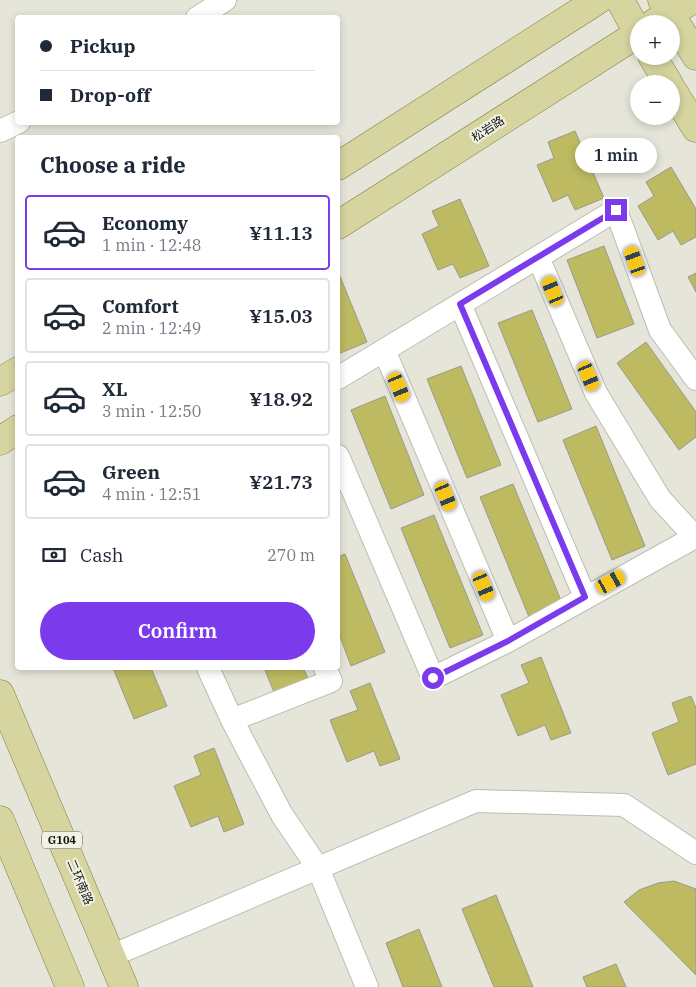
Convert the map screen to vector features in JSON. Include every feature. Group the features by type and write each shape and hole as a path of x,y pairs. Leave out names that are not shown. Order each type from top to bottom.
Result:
{"main road":[{"path":"340,165 598,0"},
{"path":"620,0 647,15"},
{"name":"松岩路","path":"340,224 630,37"},
{"path":"680,42 696,56"},
{"path":"680,102 696,128"},
{"path":"0,382 15,373"},
{"path":"0,441 15,431"},
{"name":"二环南路","path":"0,694 124,987"},
{"path":"0,820 70,987"}],"street":[{"path":"202,15 225,0"},
{"path":"0,131 15,124"},
{"path":"340,377 616,210 660,330 696,379"},
{"path":"340,461 433,678 508,641 695,537 660,499 596,393 538,257"},
{"path":"460,304 585,597"},
{"path":"384,350 508,641"},
{"path":"209,670 232,720 282,815 318,868 367,987"},
{"path":"232,720 331,681 326,670"},
{"path":"111,956 476,801 624,805 696,853"}],"building":[{"path":"575,131 604,198 575,210 568,195 553,202 537,165 554,158 548,142"},
{"path":"671,167 696,209 696,237 681,245 673,231 658,240 638,206 654,196 646,182"},
{"path":"460,199 489,266 460,278 453,264 438,270 422,234 439,226 432,211"},
{"path":"604,246 634,324 597,338 567,260"},
{"path":"696,273 696,292 688,277"},
{"path":"340,276 367,342 340,353"},
{"path":"532,310 572,409 538,422 498,323"},
{"path":"646,342 696,412 696,437 679,450 617,363"},
{"path":"461,366 501,465 467,478 427,379"},
{"path":"385,396 424,495 391,509 351,410"},
{"path":"596,426 645,546 612,560 563,440"},
{"path":"513,484 562,603 529,617 480,497"},
{"path":"434,515 483,635 450,648 401,528"},
{"path":"345,554 385,652 351,666 340,636 340,556"},
{"path":"541,657 571,733 551,740 545,725 518,736 501,695 529,683 521,665"},
{"path":"114,670 152,670 167,706 134,719"},
{"path":"265,670 304,670 308,678 274,692"},
{"path":"370,683 400,759 380,766 374,751 347,762 330,720 358,710 350,691"},
{"path":"691,696 696,708 696,764 668,775 652,733 679,722 672,703"},
{"path":"214,748 244,824 224,832 218,816 191,827 174,786 201,775 194,756"},
{"path":"674,881 696,889 696,975 624,902 639,890 658,883"},
{"path":"496,895 533,987 494,987 462,909"},
{"path":"419,929 442,987 403,987 386,943"},
{"path":"616,964 626,987 587,987 583,977"}],"route":[{"path":"433,678 508,641 585,597 460,304 616,210"}]}
